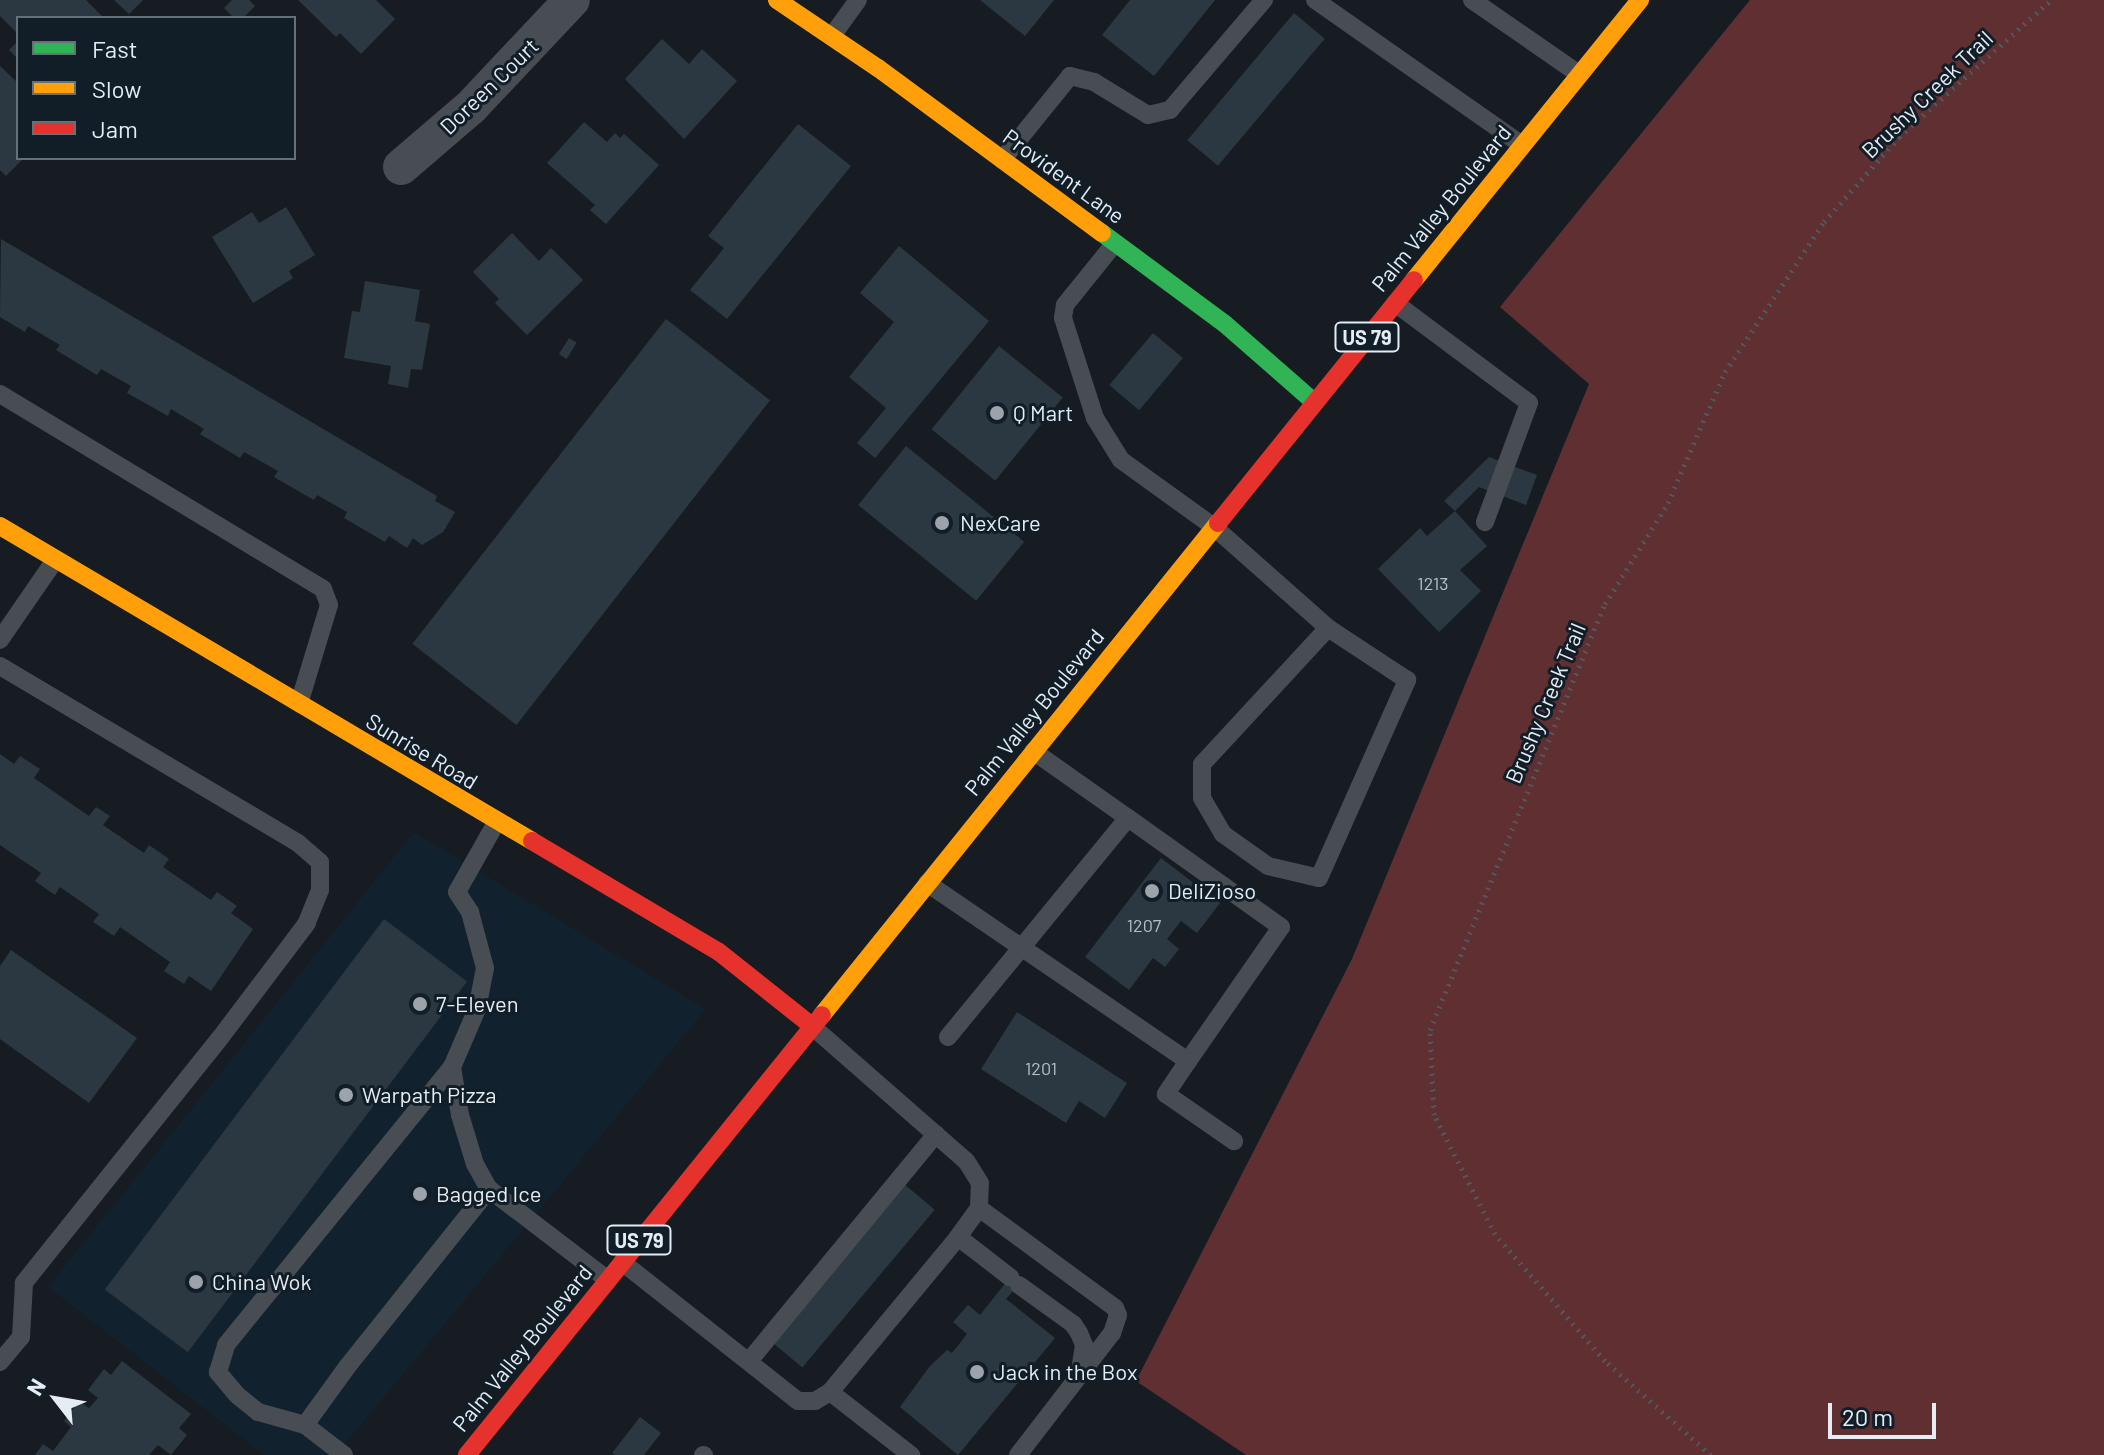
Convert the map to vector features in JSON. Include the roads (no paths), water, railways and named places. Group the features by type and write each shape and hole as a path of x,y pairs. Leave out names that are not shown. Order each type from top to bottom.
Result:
{"main road":[{"name":"Palm Valley Boulevard","path":"467,1455 1640,0"},
{"name":"Provident Lane","path":"788,3 1225,324 1314,402"},
{"name":"Sunrise Road","path":"0,526 496,823 719,952 812,1026"}],"street":[{"name":"Doreen Court","path":"401,167 471,107 572,0"}],"lane":[{"path":"832,36 858,0"},
{"path":"1002,160 1070,76 1094,82 1148,115 1170,110 1264,0"},
{"path":"1315,0 1522,145"},
{"path":"1472,0 1579,74"},
{"path":"1115,243 1065,305 1063,318 1095,418 1121,460 1214,527 1328,628 1407,680 1319,878 1268,866 1223,834 1202,798 1202,764 1328,628"},
{"path":"1395,303 1529,403 1485,522"},
{"path":"0,394 323,589 329,605 299,705"},
{"path":"0,640 55,560"},
{"path":"0,666 298,843 320,862 320,890 307,923 24,1283 21,1337 0,1362"},
{"path":"1033,751 1281,927 1166,1094 1234,1141"},
{"path":"948,1037 1128,818"},
{"path":"344,1455 305,1425 258,1412 237,1395 218,1372 226,1345 452,1067 477,1009 485,968 470,912 457,892 496,823"},
{"path":"927,883 1188,1061"},
{"path":"622,1262 798,1401 815,1401 830,1392 958,1237 979,1208 980,1183 966,1161 812,1026"},
{"path":"452,1067 475,1164 489,1189 608,1280"},
{"path":"749,1361 936,1134"},
{"path":"305,1425 347,1367 489,1189"},
{"path":"979,1208 1115,1308 1117,1324 1018,1455"},
{"path":"958,1237 1073,1324 1079,1333 1083,1360 1078,1378"},
{"path":"830,1392 911,1455"}],"place":[{"name":"Q Mart","path":"997,413"},
{"name":"NexCare","path":"942,523"},
{"name":"DeliZioso","path":"1152,891"},
{"name":"7-Eleven","path":"420,1004"},
{"name":"Warpath Pizza","path":"346,1095"},
{"name":"Bagged Ice","path":"420,1194"},
{"name":"China Wok","path":"196,1282"},
{"name":"Jack in the Box","path":"977,1372"}]}
